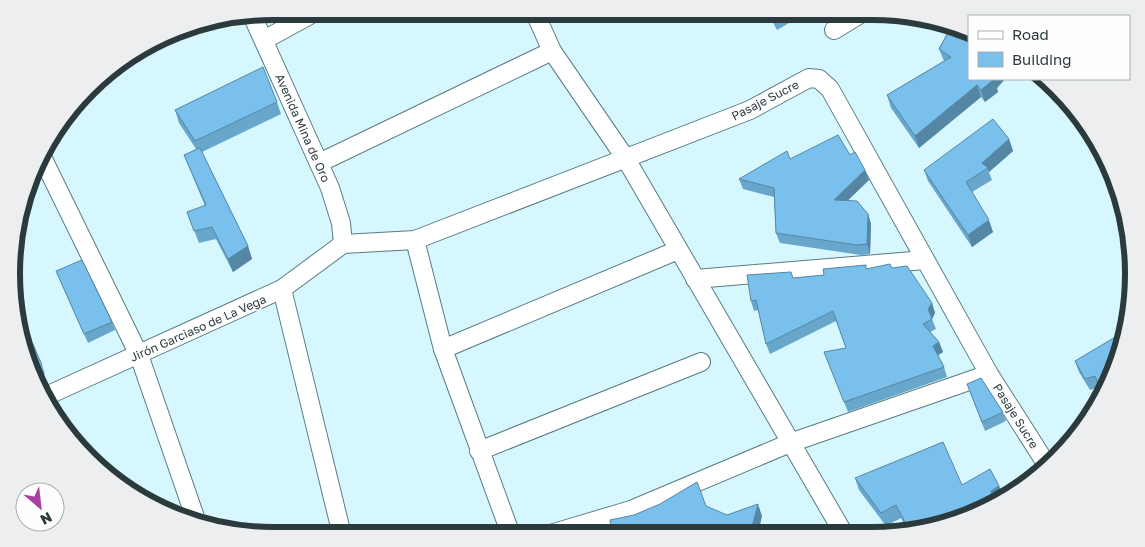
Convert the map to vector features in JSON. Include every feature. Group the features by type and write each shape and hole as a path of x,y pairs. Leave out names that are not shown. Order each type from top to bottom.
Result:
{"street":[{"path":"264,40 301,20"},
{"path":"538,20 552,51 626,159 840,527"},
{"path":"834,30 850,20"},
{"name":"Avenida Mina de Oro","path":"255,21 330,188 341,222 343,244"},
{"path":"319,163 552,51"},
{"name":"Pasaje Sucre","path":"343,244 415,240 750,110 809,78 819,79 830,89 989,374 1044,460"},
{"path":"45,164 139,355 194,515"},
{"path":"415,240 443,349 479,451 502,527"},
{"name":"Jirón Garciaso de La Vega","path":"51,394 282,290 343,244"},
{"path":"443,349 678,250"},
{"path":"695,279 925,260"},
{"path":"282,290 340,527"},
{"path":"479,451 701,362"},
{"path":"574,527 631,510 790,443 989,374"}],"building":[{"path":"948,32 968,39 968,80 993,80 981,90 977,85 915,136 887,95 951,57 939,49"},
{"path":"263,67 277,102 195,141 175,110"},
{"path":"993,119 1009,139 982,163 988,168 966,182 989,220 968,235 924,170"},
{"path":"838,135 850,155 855,152 865,170 834,200 857,201 868,214 867,244 857,245 776,233 774,188 739,179 787,151 790,159"},
{"path":"200,148 248,246 228,259 212,227 194,231 187,212 206,205 184,155"},
{"path":"82,260 112,322 84,334 56,271"},
{"path":"890,264 892,268 907,266 932,303 928,309 932,319 923,324 939,342 933,346 944,367 844,402 824,352 846,348 833,311 766,344 756,300 751,301 747,275 791,272 793,278 824,275 823,269 866,265 866,269"},
{"path":"28,333 42,365 38,367 33,355"},
{"path":"1117,336 1112,355 1099,386 1095,376 1085,379 1075,361"},
{"path":"981,378 1003,412 982,422 967,384"},
{"path":"943,442 962,485 990,469 999,486 991,491 993,496 969,508 953,514 928,520 927,518 923,522 906,525 896,505 881,513 855,478"},
{"path":"697,482 706,506 727,515 758,504 752,527 611,527 610,520 634,515 660,504"}]}
